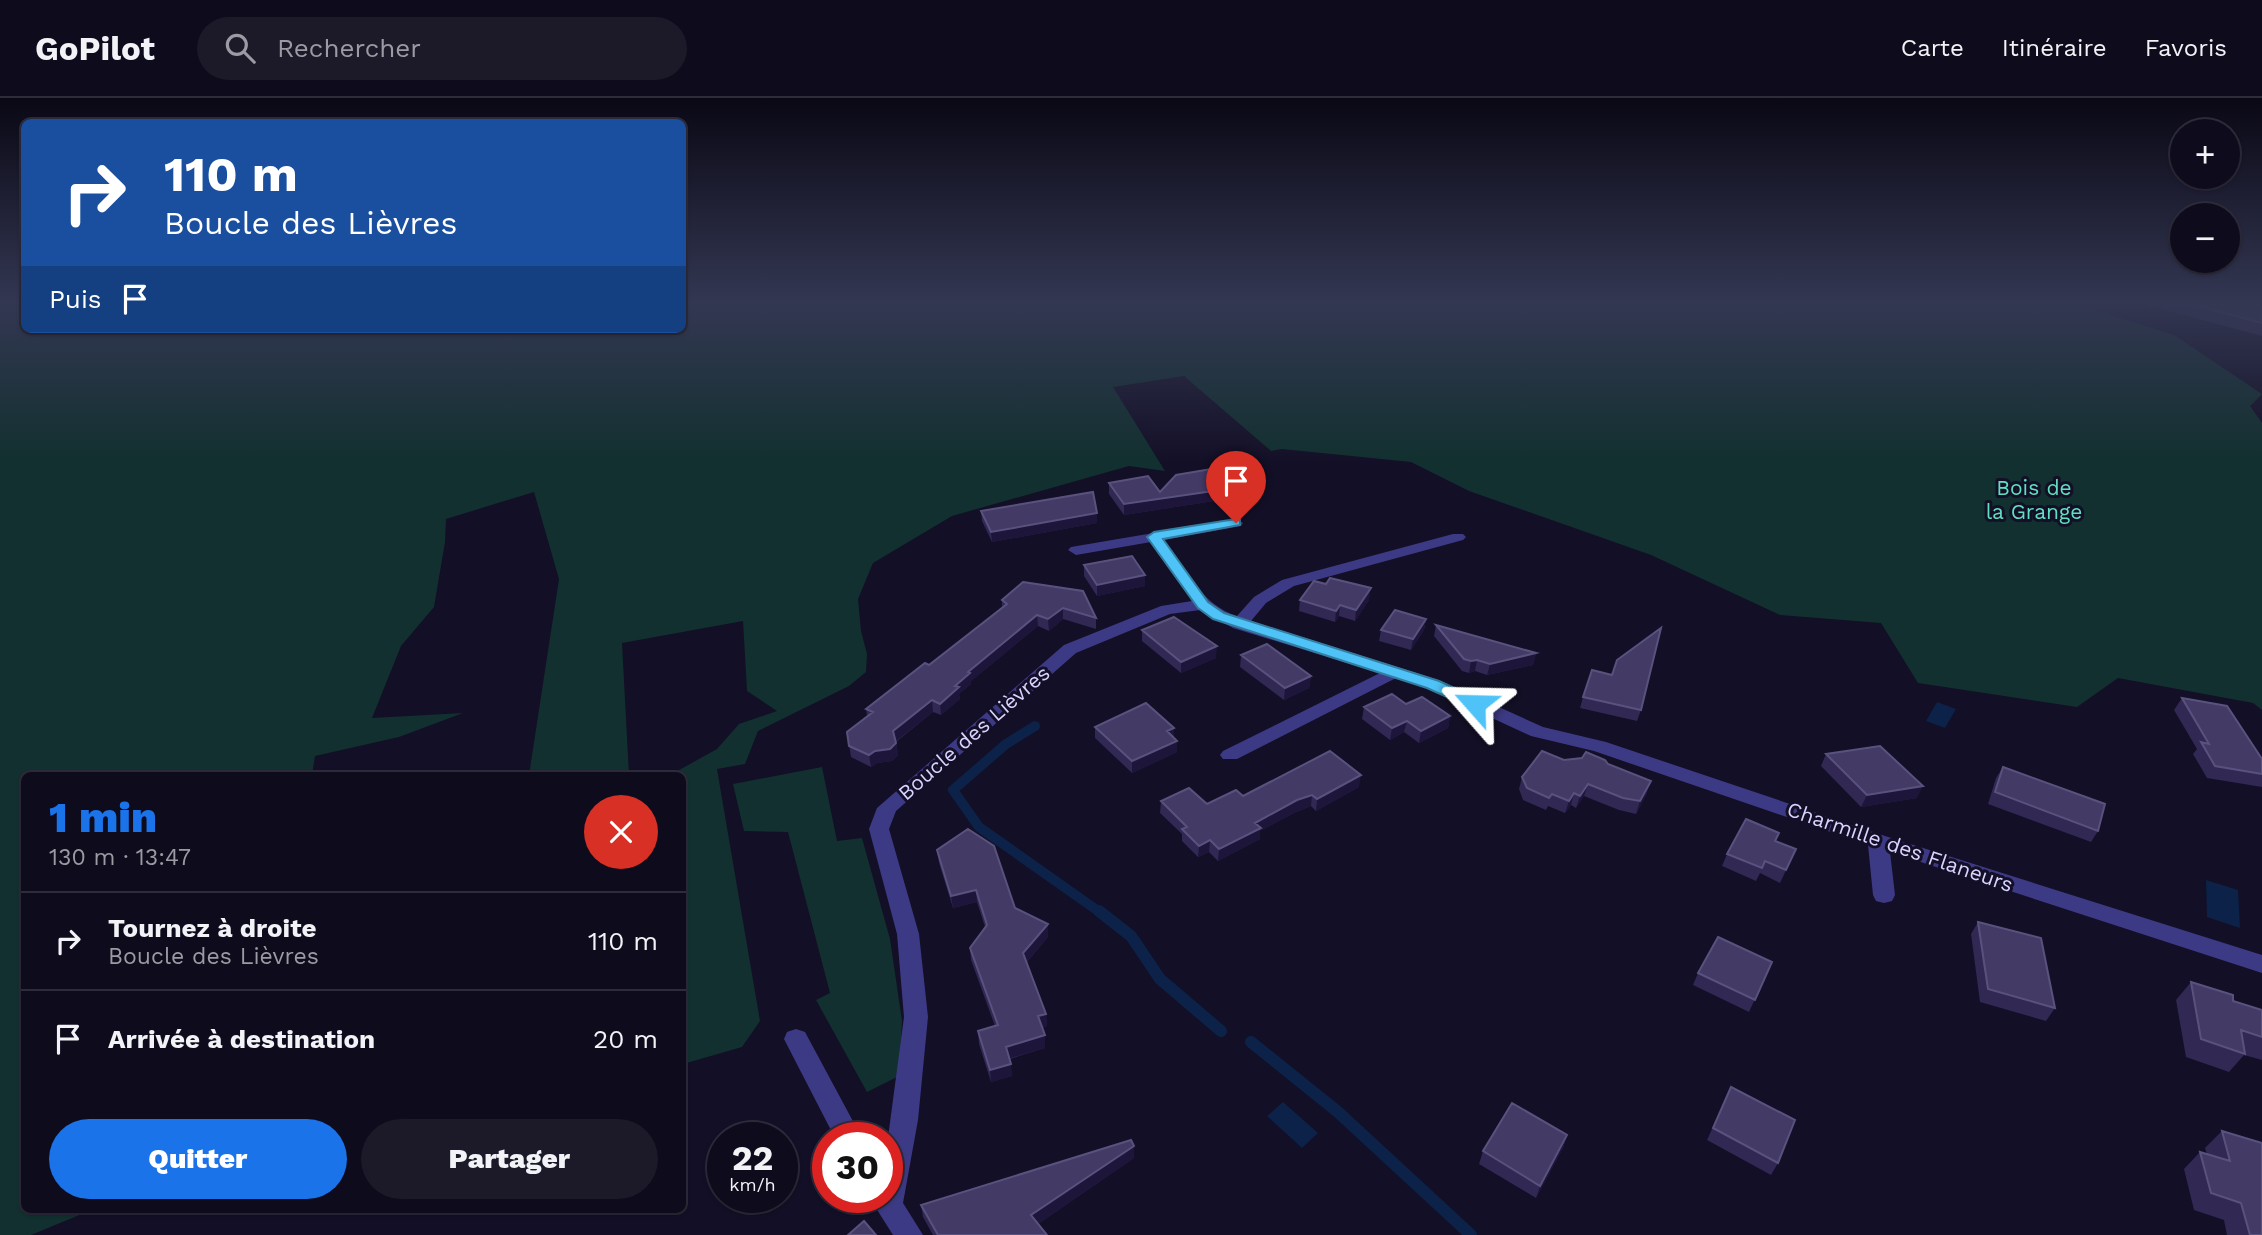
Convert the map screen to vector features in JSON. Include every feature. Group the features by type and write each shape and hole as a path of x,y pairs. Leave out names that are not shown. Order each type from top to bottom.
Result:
{"street":[{"path":"1076,550 1236,523"},
{"path":"1154,537 1203,605 1219,616 1395,672"},
{"path":"1239,624 1260,600 1288,583 1458,537"},
{"name":"Boucle des Lièvres","path":"903,1129 916,1017 908,934 879,829 887,808 1070,649 1167,609 1203,605"},
{"path":"1230,755 1395,672"},
{"name":"Charmille des Flaneurs","path":"1395,672 1433,684 1538,732 1599,746 1878,841 2262,964"},
{"path":"1878,841 1884,895"},
{"path":"796,1039 840,1122"},
{"path":"894,1213 909,1235"}],"green space":[{"name":"Bois de la Grange","path":"0,357 2207,357 2262,394 2250,406 2262,423 2262,710 2253,703 2118,678 2077,707 1918,683 1881,623 1780,615 1651,555 1469,491 1411,462 1282,449 1271,451 1184,376 1113,387 1165,471 1129,466 952,516 873,563 858,599 861,631 867,654 866,672 849,686 758,731 745,764 717,769 760,1021 742,1047 686,1063 686,772 671,772 717,749 739,724 777,711 747,691 743,621 622,643 629,772 529,772 559,579 534,492 446,519 445,542 434,607 401,646 372,718 463,713 399,737 315,756 312,772 21,772 21,1213 84,1213 31,1235 0,1235"},
{"path":"822,767 837,841 862,838 890,939 902,1021 899,1076 867,1092 816,1000 830,993 788,832 744,831 733,784"}],"water":[{"path":"1937,702 1956,709 1945,728 1926,721"},
{"path":"2206,880 2238,890 2240,928 2207,917"},
{"path":"1283,1102 1318,1133 1302,1148 1267,1116"}],"building":[{"path":"1211,469 1227,489 1124,504 1109,483 1148,476 1160,492 1176,475"},
{"path":"1093,492 1097,513 991,532 981,511"},
{"path":"1132,556 1145,575 1097,585 1084,565"},
{"path":"1330,578 1371,588 1356,610 1340,605 1336,611 1300,600 1314,581 1326,584"},
{"path":"1023,582 1083,591 1096,618 1063,608 1048,619 1037,615 968,672 970,673 955,686 959,687 940,704 932,700 893,731 896,743 890,749 875,751 869,755 849,746 847,732 873,712 866,709 925,663 929,665 1007,604 1002,600"},
{"path":"1395,610 1426,619 1413,639 1381,630"},
{"path":"1174,617 1217,646 1181,662 1142,630"},
{"path":"1436,625 1536,653 1490,664 1471,661 1464,659"},
{"path":"1661,628 1641,710 1583,697 1592,670 1612,675 1617,660"},
{"path":"1267,644 1311,676 1285,688 1241,655"},
{"path":"1392,694 1406,704 1422,697 1450,716 1421,731 1407,721 1392,728 1364,707"},
{"path":"2182,698 2227,706 2262,759 2262,774 2215,766 2201,742 2209,744"},
{"path":"1146,703 1174,728 1167,731 1177,741 1132,761 1095,727"},
{"path":"1880,746 1923,786 1867,795 1826,754"},
{"path":"1330,751 1361,775 1317,799 1312,795 1297,800 1255,823 1261,828 1219,849 1210,840 1199,846 1182,829 1187,827 1161,801 1189,788 1207,804 1236,790 1243,796"},
{"path":"1542,751 1564,760 1582,758 1586,752 1651,781 1640,801 1623,798 1588,784 1580,796 1574,793 1569,801 1552,794 1549,798 1527,788 1522,777"},
{"path":"2003,767 2105,804 2098,831 1995,792"},
{"path":"1746,819 1779,833 1775,841 1796,849 1786,870 1765,861 1762,868 1727,854"},
{"path":"968,829 994,846 1015,908 1048,924 1023,953 1046,1014 1038,1016 1045,1035 1006,1047 1011,1064 990,1070 978,1031 998,1025 970,948 987,925 976,890 951,896 937,850"},
{"path":"1978,922 2041,938 2055,1008 1988,989"},
{"path":"1718,937 1772,962 1755,1000 1698,973"},
{"path":"2191,982 2233,995 2233,1001 2262,1010 2262,1037 2241,1030 2245,1054 2201,1039"},
{"path":"1731,1087 1795,1120 1778,1163 1713,1128"},
{"path":"1512,1103 1567,1135 1540,1186 1483,1151"},
{"path":"2222,1131 2262,1143 2262,1235 2250,1235 2241,1203 2211,1193 2200,1152 2230,1161"},
{"path":"1131,1140 1134,1146 1031,1215 1047,1235 938,1235 921,1205"},
{"path":"864,1221 876,1235 848,1235"}],"waterway":[{"path":"1035,726 1006,744 953,790 979,827 1101,913"},
{"path":"1099,911 1131,936 1160,979 1221,1031"},
{"path":"1251,1042 1338,1112 1471,1235"}],"route":[{"path":"1236,523 1154,537 1203,605 1219,616 1239,624 1433,684 1475,704"}]}
